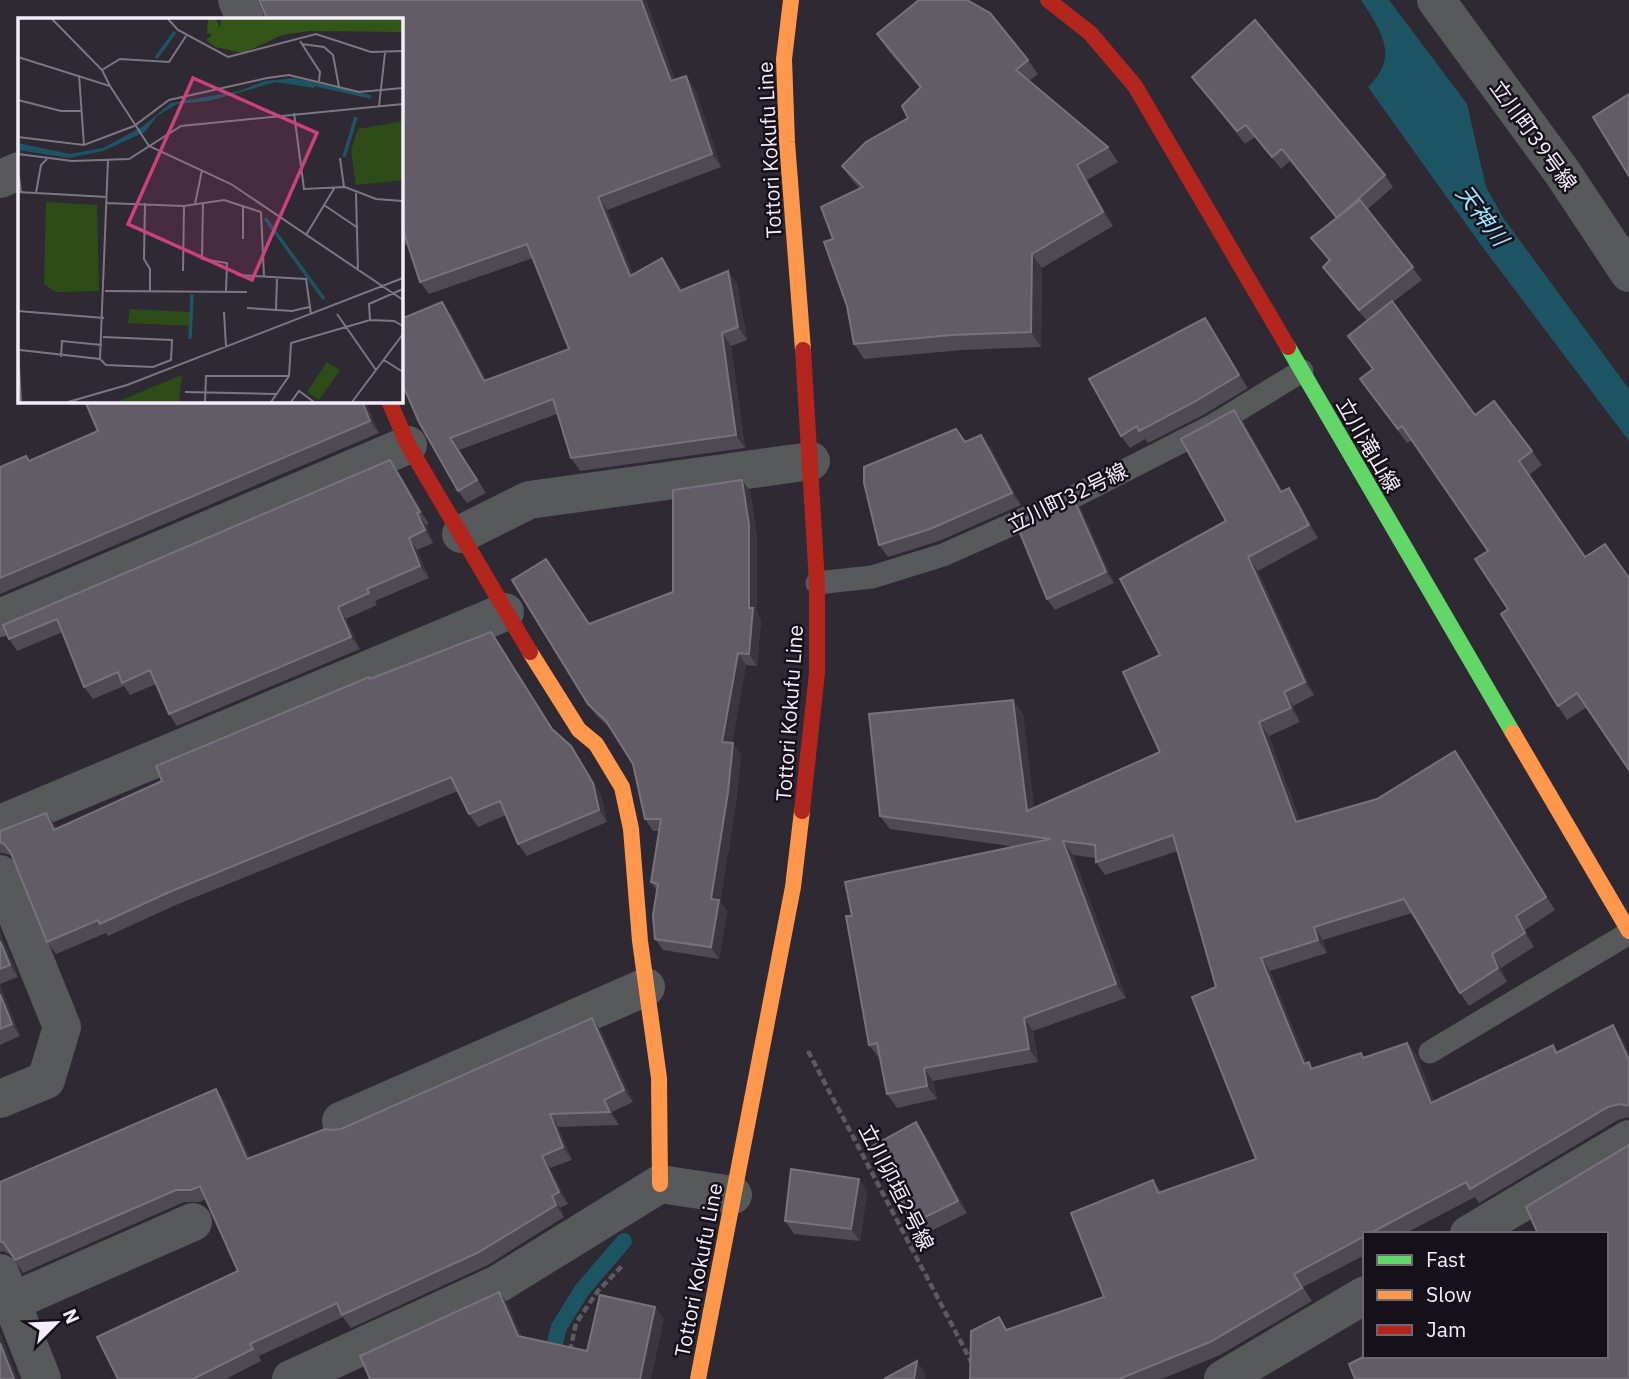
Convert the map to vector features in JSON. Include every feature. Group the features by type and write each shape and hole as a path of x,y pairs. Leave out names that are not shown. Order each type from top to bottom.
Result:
{"street":[{"path":"237,0 246,18"},
{"name":"Tottori Kokufu Line","path":"698,1379 793,887 817,673 817,583 811,461 787,142 784,59 791,0"},
{"name":"立川滝山線","path":"1048,0 1090,33 1135,86 1629,932"},
{"name":"立川町39号線","path":"1436,0 1562,172 1629,272"},
{"path":"0,179 18,171"},
{"path":"389,402 408,445 505,612 579,730 596,744 622,787 631,829 640,941 659,1078 660,1184"},
{"path":"0,618 408,445"},
{"path":"461,534 529,500 811,461"},
{"path":"0,824 505,612"},
{"path":"0,874 62,1027 46,1080 0,1099"},
{"path":"341,1121 646,987"},
{"path":"1472,1232 1629,1139"},
{"path":"291,1379 498,1284 660,1184 733,1195"},
{"path":"42,1379 6,1288 193,1222"},
{"path":"1223,1379 1363,1296"}],"lane":[{"name":"立川町32号線","path":"817,583 872,578 943,555 1066,500 1200,432 1302,371"},
{"path":"1430,1052 1629,932"}],"path":[{"name":"立川卯垣2号線","path":"764,1037 810,1051 974,1367"},
{"path":"569,1353 576,1323 598,1291 624,1264"}],"water":[{"name":"天神川","path":"1361,0 1389,0 1467,104 1486,187 1504,219 1629,389 1629,441 1481,245 1368,87 1378,76 1385,54 1380,33"}],"building":[{"path":"259,0 641,0 671,81 686,76 712,154 598,197 630,276 662,258 680,291 728,271 738,327 722,333 736,435 571,458 553,399 450,438 477,480 458,491 419,422 402,383 402,319 442,302 484,381 569,349 527,244 420,282 402,230 402,18 267,18"},
{"path":"919,0 967,0 990,13 1028,60 1016,70 1108,147 1077,165 1103,212 1032,254 1031,332 952,335 854,344 847,306 824,242 833,239 821,207 863,187 842,166 866,142 908,118 902,106 921,87 877,34"},
{"path":"1255,20 1385,175 1337,218 1282,149 1272,157 1246,125 1237,131 1192,77"},
{"path":"1629,94 1629,176 1593,117"},
{"path":"1360,200 1413,267 1359,310 1323,267 1330,260 1311,238"},
{"path":"1392,301 1475,415 1494,401 1532,451 1519,461 1585,557 1605,544 1629,578 1629,770 1577,693 1558,706 1501,614 1508,609 1475,559 1488,551 1402,426 1398,429 1360,379 1373,369 1348,336"},
{"path":"1205,318 1239,375 1139,431 1137,426 1121,436 1089,379"},
{"path":"85,402 362,402 370,421 0,578 0,467 26,456 29,461 98,431"},
{"path":"1234,410 1281,492 1289,488 1309,525 1248,557 1305,682 1284,692 1291,708 1259,722 1296,822 1377,799 1455,751 1546,897 1516,916 1525,933 1492,954 1498,968 1460,993 1404,899 1314,927 1318,940 1261,958 1304,1064 1309,1062 1311,1069 1361,1053 1363,1058 1407,1043 1431,1103 1553,1045 1556,1053 1613,1025 1629,1060 1629,1106 1619,1104 1608,1107 1470,1189 1466,1182 1373,1232 1363,1232 1363,1237 1294,1274 1302,1288 1210,1342 1119,1379 970,1379 971,1331 999,1317 1006,1330 1104,1297 1071,1213 1153,1180 1158,1193 1256,1159 1192,997 1216,987 1173,835 1096,862 1095,845 1063,841 1116,984 1024,1018 1029,1049 924,1068 927,1086 887,1094 877,1043 869,1045 846,916 852,916 845,882 1051,839 880,816 869,714 1013,700 1027,811 1160,752 1123,672 1160,655 1120,579 1226,521 1181,439"},
{"path":"956,429 965,442 981,435 1012,493 930,529 879,545 864,483 864,467"},
{"path":"390,460 420,512 417,513 425,530 409,538 420,566 367,589 369,593 338,607 351,637 169,714 150,670 122,683 118,672 84,687 57,619 9,639 3,625"},
{"path":"742,480 749,525 749,608 753,608 749,654 738,653 722,742 733,743 711,899 719,900 711,947 655,939 653,915 658,884 651,882 661,819 645,819 633,764 606,721 588,704 512,580 546,559 589,624 673,592 673,490"},
{"path":"1073,497 1106,572 1047,599 1016,523"},
{"path":"491,632 552,729 571,746 593,783 599,810 518,844 500,801 469,814 451,777 167,893 100,924 98,920 47,942 11,853 0,842 0,831 46,813 54,830 162,781 156,766 369,677 370,679"},
{"path":"0,941 10,965 0,969"},
{"path":"0,994 12,1024 0,1029"},
{"path":"592,1018 624,1090 604,1100 610,1112 550,1114 563,1147 542,1156 559,1192 552,1196 556,1205 479,1252 342,1315 337,1303 250,1344 253,1349 193,1379 118,1379 97,1337 238,1271 200,1186 191,1190 176,1190 15,1260 0,1241 0,1182 216,1089 247,1159 325,1129 341,1129"},
{"path":"916,1122 958,1201 913,1223 871,1147"},
{"path":"1629,1145 1629,1379 1355,1379 1349,1364 1363,1357 1608,1358 1608,1232 1537,1232 1526,1207"},
{"path":"791,1169 859,1179 851,1229 785,1221"},
{"path":"499,1292 518,1336 587,1351 600,1295 655,1307 640,1379 370,1379 360,1356"},
{"path":"0,1343 14,1379 0,1379"},
{"path":"917,1361 914,1379 884,1379"}],"waterway":[{"path":"546,1379 559,1327 582,1290 624,1241"}],"traffic: fast":[{"path":"1288,347 1513,733"}],"traffic: slow":[{"path":"791,0 784,59 787,142 803,350"},
{"path":"530,652 579,730 596,744 622,787 631,829 640,941 659,1078 660,1184"},
{"path":"1513,733 1629,931"},
{"path":"698,1379 793,887 802,811"}],"traffic: jam":[{"path":"1048,0 1090,33 1135,86 1288,347"},
{"path":"802,811 817,673 817,583 803,350"},
{"path":"389,402 408,445 530,652"}]}
